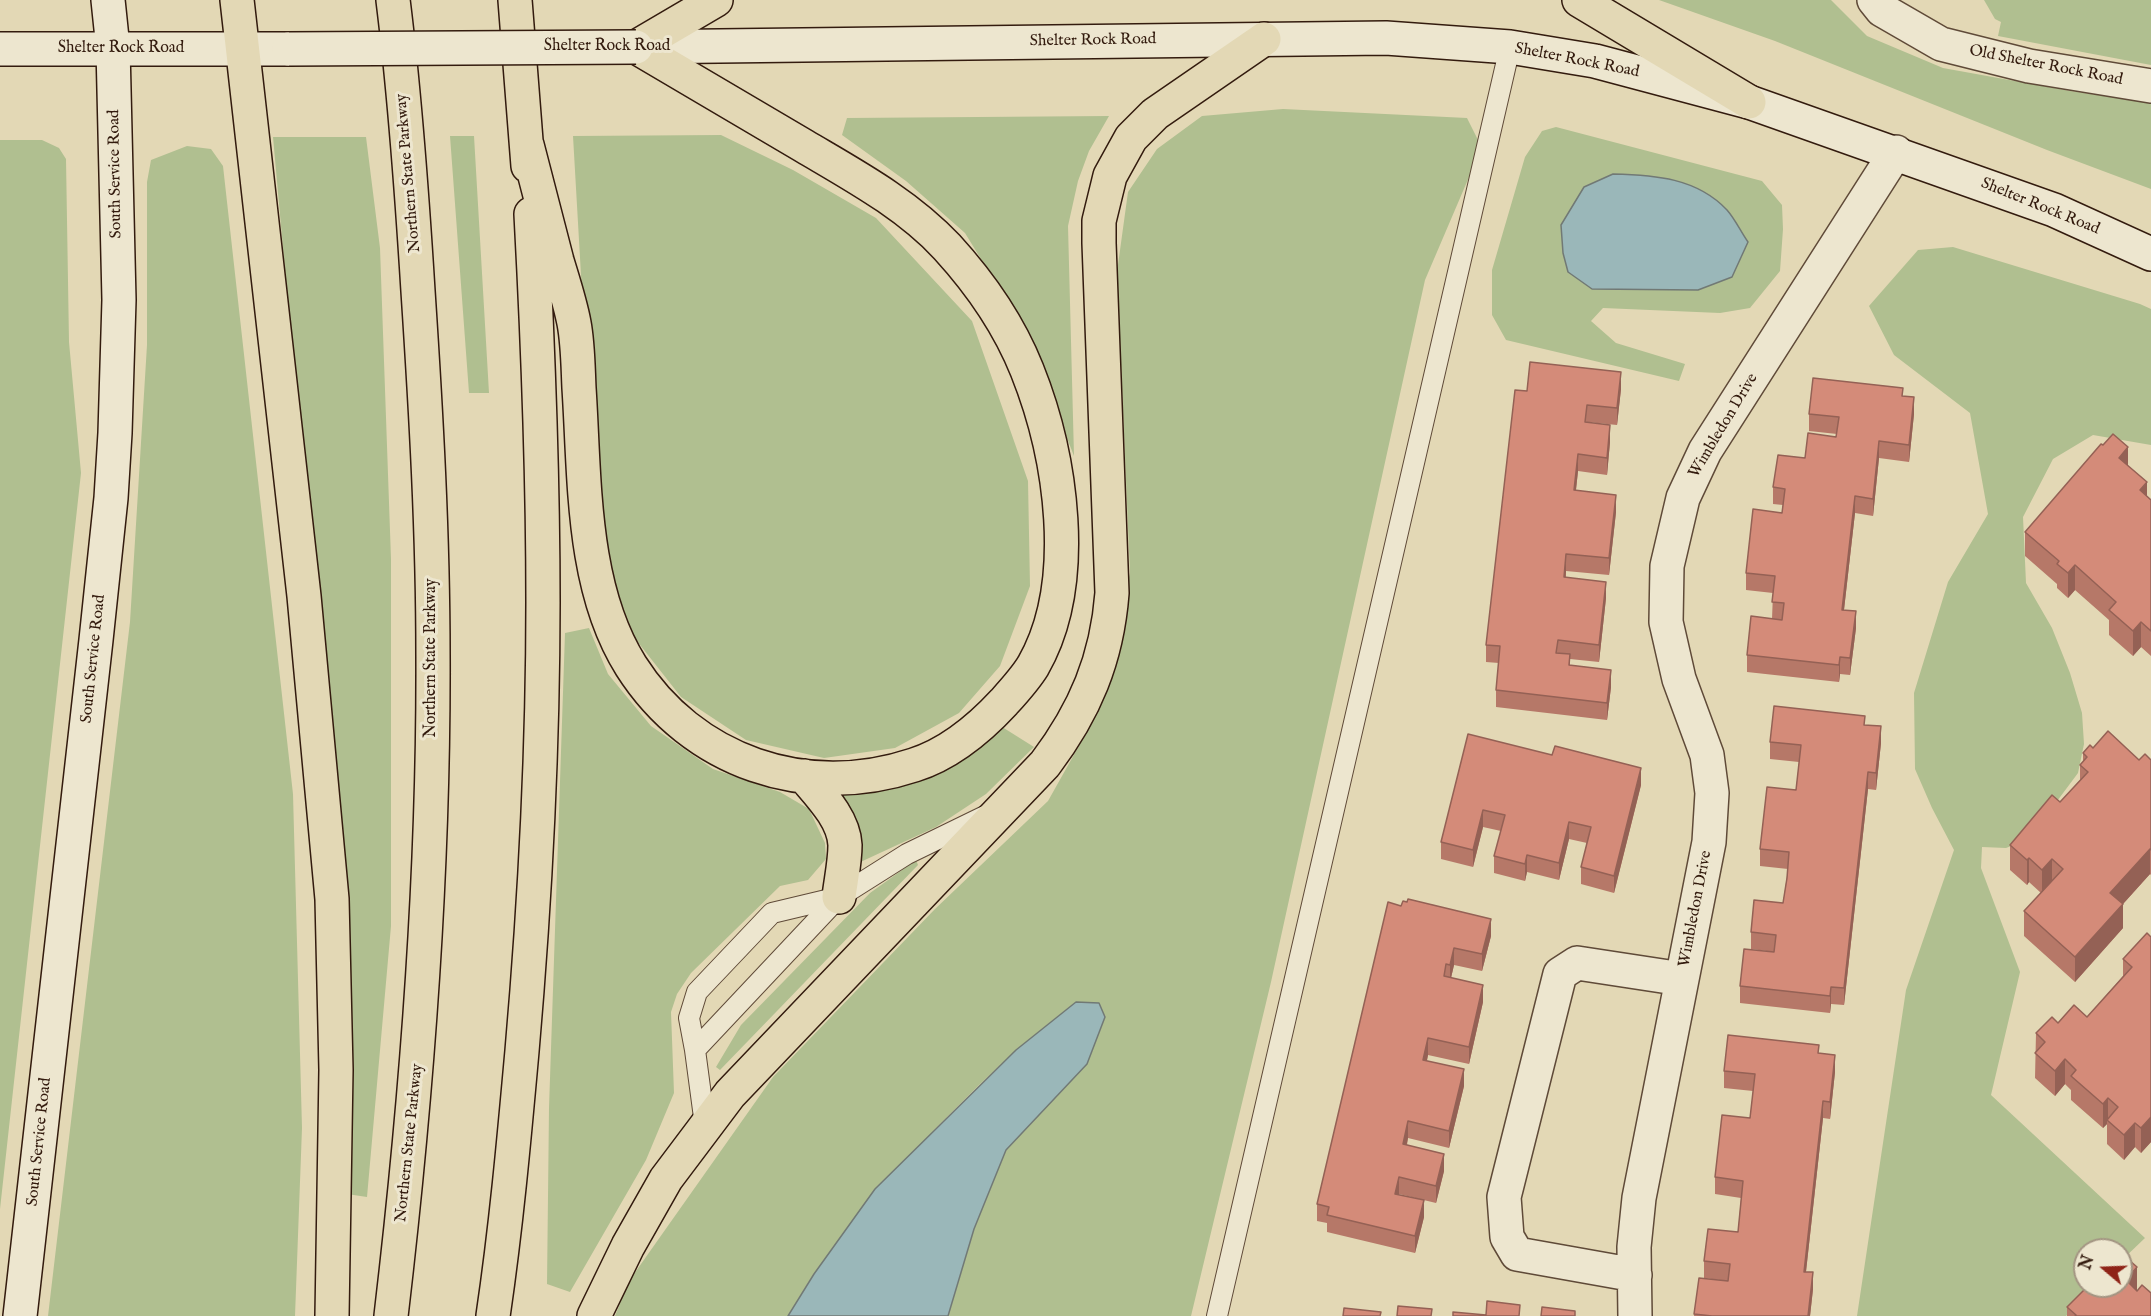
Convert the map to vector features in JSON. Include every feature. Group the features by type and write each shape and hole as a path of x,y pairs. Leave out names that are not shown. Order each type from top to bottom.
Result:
{"highway":[{"path":"237,0 304,596 332,898 336,1070 332,1316"},
{"name":"Northern State Parkway","path":"391,1316 406,1191 418,1058 429,847 434,655 425,388 407,142 393,0"},
{"path":"493,1316 513,1154 525,1017 540,737 543,605 538,339 527,145 515,0"},
{"path":"527,145 575,326 591,541 596,575 617,642 633,669 673,718 696,737 722,752 778,772 804,776 859,777 915,765 941,753 968,736 991,717 1031,669 1045,641 1053,615 1059,584 1060,516 1049,445 1039,405 1008,332 987,296 945,244 922,223 868,184 636,47 716,0"},
{"path":"1579,0 1749,102"},
{"path":"594,1316 628,1246 666,1179 705,1125 756,1064 1045,764 1072,725 1087,697 1110,622 1112,566 1099,243 1100,221 1110,176 1131,138 1155,114 1264,39"},
{"path":"804,776 830,808 845,843 839,897"}],"main road":[{"name":"South Service Road","path":"20,1316 111,498 119,300 113,48 108,0"},
{"name":"Old Shelter Rock Road","path":"1874,0 1882,10 1941,44 2029,66 2151,87"},
{"name":"Shelter Rock Road","path":"15,49 636,47 1386,38 1510,48 1594,61 1749,102 2054,210 2151,254"},
{"name":"Wimbledon Drive","path":"1635,1316 1634,1247 1638,1198 1709,842 1712,793 1707,755 1678,679 1666,622 1666,566 1683,498 1705,451 1896,153"},
{"name":"Wimbledon Drive","path":"1635,1275 1517,1254 1507,1237 1504,1197 1560,974 1577,963 1682,979"}],"lane":[{"path":"1217,1316 1510,48"},
{"path":"695,1050 839,897 907,854 1003,808"},
{"path":"705,1125 689,1018 697,992 772,913 839,897"}],"green space":[{"path":"1659,0 1831,0 1867,36 1943,68 2151,103 2151,189 2047,150 1775,41"},
{"path":"1984,0 2151,0 2151,65 1998,36 2001,22 1995,19"},
{"path":"1283,109 1467,118 1478,140 1475,163 1425,280 1271,982 1191,1316 948,1316 974,1229 1006,1150 1087,1064 1105,1017 1098,1003 1076,1002 1016,1050 935,1129 814,1274 788,1316 615,1316 629,1281 773,1077 935,909 1048,801 1094,719 1130,573 1117,272 1128,192 1157,149 1202,116"},
{"path":"1109,116 1089,151 1078,181 1068,226 1074,456 1025,331 965,233 906,181 842,135 847,118"},
{"path":"1556,127 1762,181 1782,205 1780,271 1750,308 1720,313 1603,308 1591,321 1616,343 1685,364 1679,381 1506,340 1492,315 1492,270 1525,157 1542,131","holes":["1563,253 1698,290 1645,289"]},
{"path":"721,135 793,170 876,218 972,321 1028,481 1030,586 1000,666 959,713 895,748 824,758 746,740 681,697 633,636 601,550 591,449 573,136"},
{"path":"450,136 474,136 489,393 469,393"},
{"path":"273,137 366,137 380,248 391,559 391,926 367,1197 347,1194 344,868 319,584 289,315"},
{"path":"0,140 42,140 59,148 66,159 69,342 81,473 0,1209"},
{"path":"187,146 211,149 223,166 293,794 302,1128 295,1316 48,1316 130,622 147,345 147,182 151,160"},
{"path":"1953,247 2151,309 2151,445 2093,435 2053,459 2023,517 2026,583 2052,628 2070,673 2082,713 2084,744 2078,773 2037,828 2019,843 2006,848 1982,847 1981,868 2020,972 1991,1095 2145,1238 2133,1250 2133,1238 2073,1238 2073,1298 2084,1298 2066,1316 1857,1316 1906,990 1954,850 1915,769 1914,693 1948,582 1988,514 1970,413 1894,355 1869,306 1918,250"},
{"path":"589,628 608,674 651,726 713,769 780,792 809,809 825,843 826,859 808,880 780,886 691,973 677,994 671,1012 674,1093 646,1160 570,1292 547,1284 549,1108 565,633"},
{"path":"999,725 1034,747 986,794 936,827 854,865 833,796 886,789 945,770"},
{"path":"916,860 918,865 720,1070 716,1067 741,1025 870,893"}],"water":[{"path":"1613,174 1674,180 1715,199 1727,210 1748,242 1732,277 1698,290 1592,289 1568,272 1563,253 1561,225 1584,187"},
{"path":"1076,1002 1099,1003 1105,1017 1087,1064 1006,1150 974,1229 948,1316 788,1316 814,1274 875,1189 1016,1050"}],"building":[{"path":"1530,362 1621,372 1617,408 1587,405 1585,422 1610,425 1607,458 1578,454 1574,490 1616,495 1609,558 1566,554 1564,577 1606,582 1599,645 1558,640 1556,653 1570,654 1569,665 1611,670 1607,703 1496,690 1500,646 1486,645 1515,390 1527,391"},
{"path":"1813,378 1903,388 1902,396 1914,397 1909,445 1879,441 1873,499 1855,496 1842,610 1856,611 1850,658 1840,657 1839,665 1747,655 1751,616 1782,620 1784,603 1772,602 1775,576 1746,573 1753,509 1782,513 1785,489 1773,487 1778,455 1805,458 1808,433 1836,437 1839,417 1809,414"},
{"path":"2113,434 2128,447 2119,458 2147,482 2140,490 2151,500 2151,631 2141,622 2133,631 2109,610 2116,602 2075,565 2068,573 2057,564 2059,561 2025,532 2101,444 2103,445"},
{"path":"1774,706 1865,716 1864,725 1881,726 1876,773 1868,772 1844,988 1831,987 1830,996 1740,986 1744,949 1774,952 1776,935 1751,932 1754,900 1783,903 1787,878 1789,852 1760,849 1767,787 1796,790 1801,745 1770,742"},
{"path":"2108,731 2139,760 2145,754 2151,760 2151,850 2110,893 2123,904 2075,957 2024,911 2063,869 2052,859 2042,870 2010,845 2052,795 2060,802 2088,772 2080,765 2087,757 2083,753 2090,745 2093,748"},
{"path":"1468,734 1552,755 1555,746 1641,768 1614,876 1581,867 1591,827 1569,822 1559,863 1527,855 1525,864 1494,856 1505,815 1483,810 1473,850 1441,842"},
{"path":"1408,899 1491,919 1482,954 1454,948 1450,965 1446,964 1444,976 1483,985 1469,1047 1428,1038 1423,1060 1464,1069 1449,1131 1408,1121 1403,1144 1444,1154 1436,1186 1399,1177 1395,1194 1424,1200 1415,1236 1327,1215 1329,1207 1317,1204 1388,902 1401,906 1403,901 1407,902"},
{"path":"2147,933 2151,937 2151,1117 2141,1128 2135,1123 2124,1135 2107,1120 2118,1107 2108,1098 2103,1104 2071,1076 2076,1070 2065,1059 2055,1071 2035,1053 2045,1042 2036,1033 2052,1017 2058,1023 2074,1005 2087,1017 2132,967 2123,959"},
{"path":"1728,1035 1819,1045 1818,1053 1835,1055 1830,1102 1823,1101 1804,1272 1813,1272 1808,1316 1694,1314 1699,1278 1728,1281 1730,1264 1704,1261 1708,1229 1738,1232 1743,1181 1715,1177 1722,1115 1750,1118 1755,1074 1724,1071"},
{"path":"2142,1285 2151,1293 2151,1316 2075,1316 2067,1307 2076,1298 2133,1298 2133,1287 2137,1291"},
{"path":"1487,1301 1520,1305 1519,1316 1453,1316 1453,1312 1486,1315"},
{"path":"1398,1306 1432,1309 1431,1316 1397,1316"},
{"path":"1542,1307 1575,1311 1575,1316 1541,1316"},
{"path":"1344,1308 1381,1312 1380,1316 1343,1316"}]}
